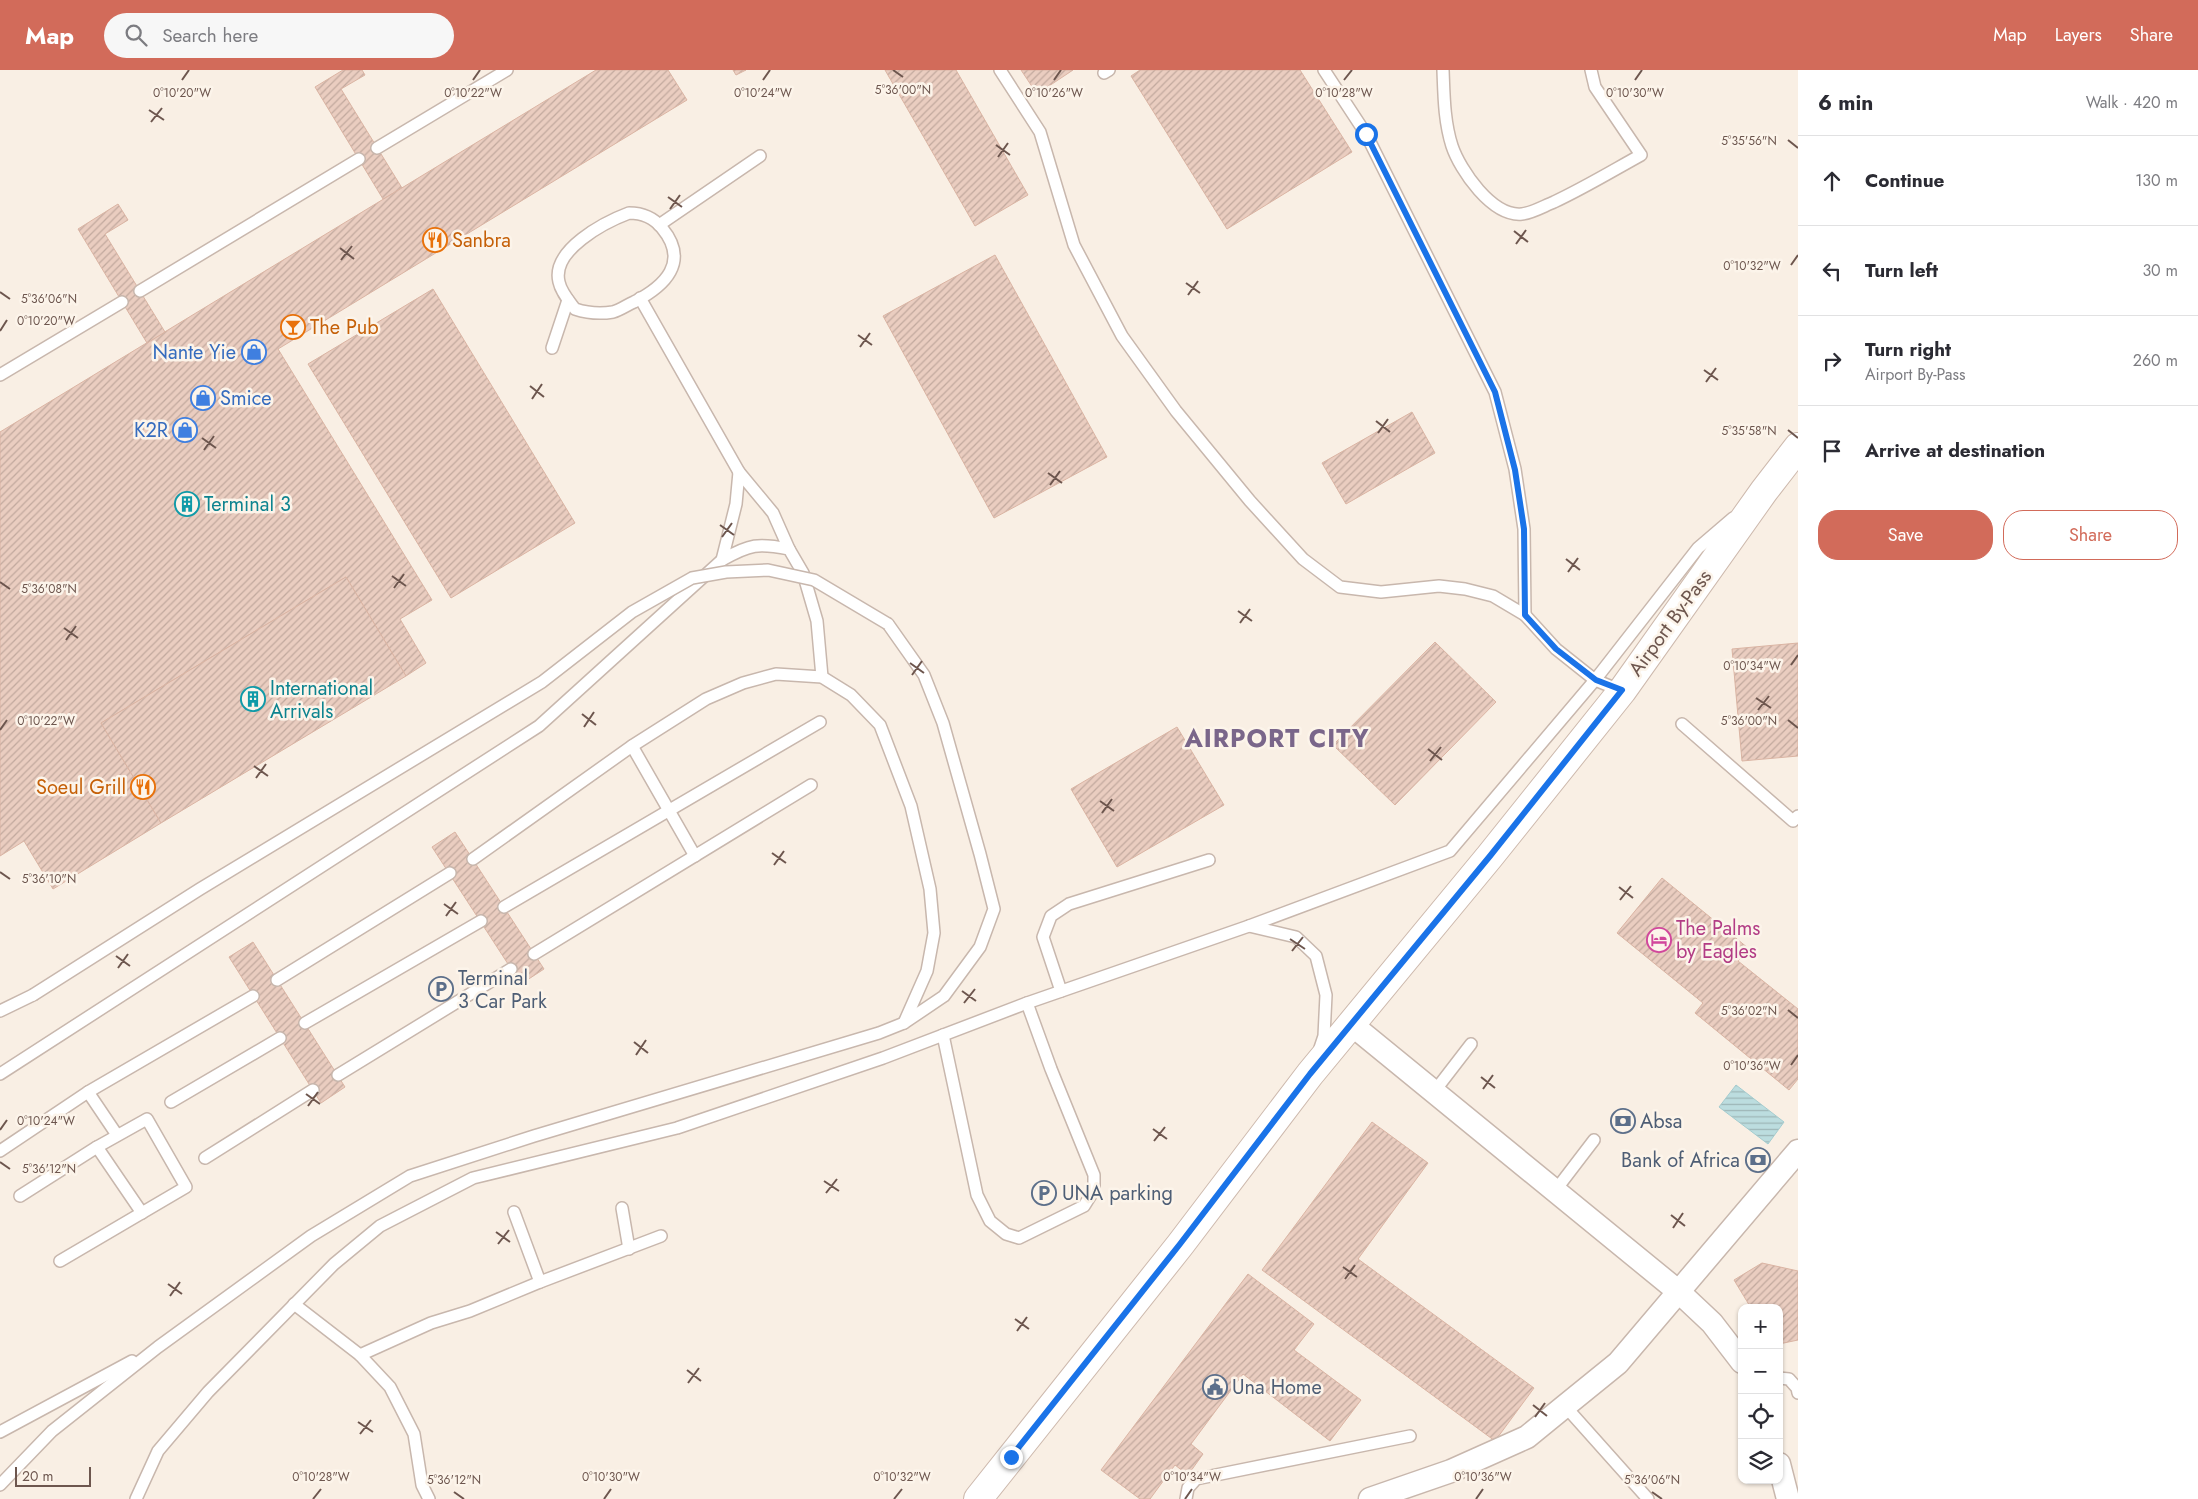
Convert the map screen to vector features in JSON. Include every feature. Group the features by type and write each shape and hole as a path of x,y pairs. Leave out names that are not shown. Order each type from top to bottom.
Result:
{"main road":[{"name":"Airport By-Pass","path":"978,1499 1180,1244 1310,1074 1490,856 1622,690 1764,491 1798,448"}],"street":[{"path":"1351,1024 1679,1292 1712,1323 1738,1357"},
{"path":"1370,1499 1451,1471 1527,1437 1618,1362 1798,1152"},
{"path":"1783,1480 1788,1499"}],"lane":[{"path":"377,148 507,70"},
{"path":"1000,70 1040,132 1074,246 1122,336 1176,411 1250,501 1303,559 1340,587 1381,592 1424,586 1465,589 1494,596 1525,615 1556,649 1596,680 1622,690"},
{"path":"1324,70 1366,134 1495,392 1515,470 1524,529 1525,615"},
{"path":"1443,70 1444,105 1452,146 1477,190 1500,209 1521,214 1543,207 1580,190 1641,155 1595,87 1591,70"},
{"path":"659,225 760,156"},
{"path":"140,291 359,159"},
{"path":"629,213 642,213 659,225 669,236 674,253 672,268 664,282 640,298 615,311 583,312 575,309 559,283 558,270 562,258 574,245 614,218 629,213"},
{"path":"640,298 739,472 773,513 789,549 803,573 817,620 822,677"},
{"path":"552,348 568,300"},
{"path":"0,375 122,302"},
{"path":"722,560 736,504 739,472"},
{"path":"136,1499 158,1451 208,1392 334,1264 380,1226 474,1178 676,1128 883,1058 1027,1003 1249,926 1450,851 1596,680 1698,548 1764,491"},
{"path":"0,1074 539,726 722,560 752,546 767,544 789,549"},
{"path":"0,1011 33,995 208,885 542,682 632,612 692,578 726,572 768,570 814,580 888,624 924,675 943,723 994,909 980,947 944,996 904,1023 879,1033 534,1136 410,1176 311,1236 158,1347 52,1431 0,1486"},
{"path":"473,859 632,746 706,698 743,683 776,674 822,677 851,695 880,725 912,806 930,889 934,933 927,972 904,1023"},
{"path":"504,907 820,722"},
{"path":"1682,724 1794,820 1798,816"},
{"path":"632,746 695,856"},
{"path":"534,954 811,784"},
{"path":"1061,991 1043,936 1051,916 1069,904 1209,860"},
{"path":"277,980 362,926 450,874"},
{"path":"305,1023 481,921"},
{"path":"1249,926 1296,937 1316,956 1326,996 1324,1036 1310,1074"},
{"path":"338,1075 511,968"},
{"path":"0,1152 88,1092 254,996"},
{"path":"943,1035 977,1195 990,1221 1006,1234 1019,1238 1084,1206 1094,1190 1094,1175 1050,1068 1027,1003"},
{"path":"171,1102 280,1038"},
{"path":"1434,1092 1471,1044"},
{"path":"205,1158 313,1090"},
{"path":"88,1092 117,1135"},
{"path":"20,1196 97,1147 147,1119 186,1187 60,1261"},
{"path":"1556,1191 1594,1140"},
{"path":"97,1147 142,1213"},
{"path":"622,1208 629,1249"},
{"path":"514,1212 540,1282"},
{"path":"360,1355 431,1323 470,1312 540,1282 661,1236"},
{"path":"294,1304 360,1355 390,1387 414,1434 422,1485 429,1499"},
{"path":"0,1432 158,1347"},
{"path":"1783,1378 1789,1379 1797,1388 1798,1393"},
{"path":"1565,1406 1648,1499"},
{"path":"1186,1499 1188,1488 1196,1479 1410,1436"}],"water":[{"path":"1736,1085 1784,1122 1768,1144 1719,1107"}],"building":[{"path":"343,70 362,70 365,75 341,89 402,188 383,199 315,87"},
{"name":"Terminal 3","path":"596,70 668,70 687,100 278,349 432,600 400,619 426,663 406,676 346,577 101,723 161,823 53,889 24,841 0,856 0,432"},
{"path":"733,70 746,70 736,75"},
{"path":"885,70 956,70 1028,195 975,226"},
{"path":"1021,70 1073,70 1037,94"},
{"path":"1140,70 1300,70 1352,152 1227,229 1131,76"},
{"path":"118,204 128,220 105,234 165,332 147,343 78,229"},
{"path":"995,255 1107,457 994,518 883,316"},
{"path":"433,289 575,523 451,598 308,364"},
{"path":"1412,412 1435,453 1346,504 1322,463"},
{"name":"International Arrivals","path":"346,577 406,676 161,823 101,723"},
{"path":"1435,642 1496,702 1395,805 1333,745"},
{"path":"1798,643 1798,756 1742,761 1732,649"},
{"path":"1177,727 1224,805 1117,867 1071,789"},
{"path":"455,832 544,969 521,984 432,847"},
{"path":"1662,878 1748,948 1738,961 1798,1009 1798,1079 1789,1090 1695,1013 1703,1003 1617,933"},
{"path":"253,942 345,1087 321,1103 229,957"},
{"path":"1372,1122 1428,1163 1358,1259 1534,1388 1495,1441 1262,1270"},
{"path":"1762,1263 1798,1271 1798,1340 1783,1343 1783,1304 1749,1304 1734,1280"},
{"path":"1248,1274 1314,1324 1294,1350 1361,1400 1330,1441 1243,1374 1191,1444 1203,1454 1188,1475 1175,1465 1150,1499 1140,1499 1101,1470"}],"place":[{"name":"Sanbra","path":"435,240"},
{"name":"The Pub","path":"293,327"},
{"name":"Nante Yie","path":"254,352"},
{"name":"Smice","path":"203,398"},
{"name":"K2R","path":"185,430"},
{"name":"Terminal 3","path":"187,504"},
{"name":"International Arrivals","path":"253,699"},
{"name":"Soeul Grill","path":"143,787"},
{"name":"The Palms by Eagles","path":"1659,940"},
{"name":"Terminal 3 Car Park","path":"441,989"},
{"name":"Absa","path":"1623,1121"},
{"name":"Bank of Africa","path":"1758,1160"},
{"name":"UNA parking","path":"1044,1193"},
{"name":"Una Home","path":"1215,1387"}],"district":[{"name":"AIRPORT CITY","path":"1277,738"}],"route":[{"path":"1011,1457 1180,1244 1310,1074 1490,856 1622,690 1596,680 1556,649 1525,615 1524,529 1515,470 1495,392 1366,134"}]}
